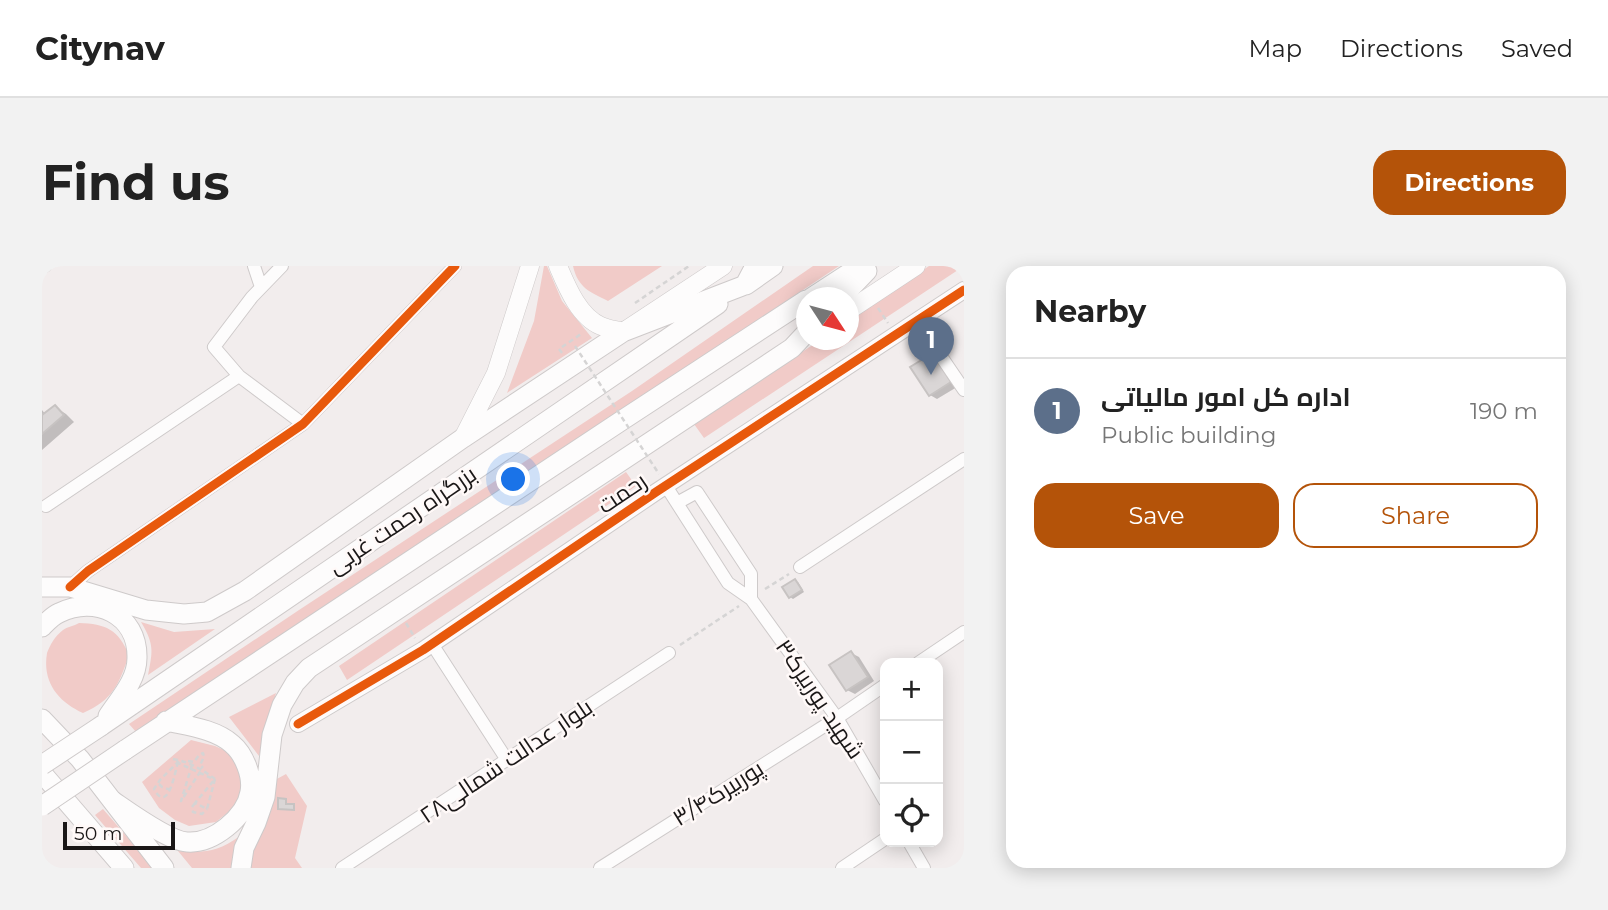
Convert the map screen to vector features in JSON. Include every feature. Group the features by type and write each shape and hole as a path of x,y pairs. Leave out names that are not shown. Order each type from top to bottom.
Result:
{"main road":[{"path":"463,439 495,373 530,266"},
{"path":"558,266 589,319 601,326 623,332 745,285 755,266"},
{"path":"42,587 70,587 146,610 184,614 206,612 245,591 463,439 723,266"},
{"name":"بزرگراه رحمت غربی","path":"44,772 101,726 773,266"},
{"path":"828,287 860,266"},
{"path":"852,287 872,266"},
{"path":"859,303 916,266"},
{"name":"بزرگراه رحمت غربی","path":"42,806 166,721 796,307"},
{"path":"242,868 244,848 257,823 265,797 272,735 282,705 295,682 309,668 796,344"},
{"path":"42,627 55,614 70,608 94,606 107,610 127,626 134,637 138,659 131,683 101,726"},
{"path":"42,719 80,759 164,868"},
{"path":"113,801 156,829 186,842 201,841 228,827 246,804 250,793 250,780 245,761 234,746 224,737 211,732 166,721"},
{"path":"44,772 124,868"}],"street":[{"path":"254,266 261,287"},
{"path":"282,266 252,297 214,347 239,376 303,425"},
{"path":"70,587 88,571 303,425 455,266"},
{"name":"رحمت","path":"298,724 427,647 663,480 964,290"},
{"path":"917,321 964,390"},
{"path":"46,506 239,376"},
{"path":"800,567 964,459"},
{"path":"663,480 728,583 751,598"},
{"path":"677,503 697,492 751,574 751,598"},
{"name":"شهید پوربیرک۳","path":"751,598 837,718 880,792"},
{"path":"925,658 964,632"},
{"path":"427,647 507,760"},
{"name":"بلوار عدالت شمالی۲۸","path":"342,868 668,653"},
{"name":"پوربیرک۳/۴","path":"600,868 880,688"},
{"path":"842,868 880,842"},
{"path":"912,847 924,868"}],"path":[{"path":"634,304 689,266"},
{"path":"870,296 896,335"},
{"path":"575,346 663,480"},
{"path":"668,653 800,567"},
{"path":"397,610 427,647"},
{"path":"207,773 200,765 203,753 194,762 173,760 215,779"},
{"path":"185,761 215,779"},
{"path":"178,762 171,790 168,795 158,796 154,789 178,762"},
{"path":"192,765 181,801 202,769"},
{"path":"215,779 207,809 202,814 193,812 192,807 215,779"},
{"path":"158,783 171,790"},
{"path":"195,803 207,809"}],"shaded area":[{"path":"544,266 547,266 562,301 592,338 507,393 534,321"},
{"path":"573,266 662,266 608,301 590,292 582,284"},
{"path":"813,266 839,266 807,287 796,287 796,295 137,733 129,724 299,610 632,391"},
{"path":"929,266 964,266 859,335 859,313"},
{"path":"805,350 837,350 704,438 694,424"},
{"path":"626,472 636,486 347,680 339,666"},
{"path":"141,622 174,632 215,629 148,675 151,647"},
{"path":"79,623 110,630 120,639 129,655 114,690 101,703 83,713 67,703 54,690 46,664 47,653 55,638 60,632"},
{"path":"276,693 259,756 229,717"},
{"path":"191,740 228,752 239,767 243,789 232,809 216,822 189,826 159,808 142,782"},
{"path":"286,774 307,806 295,858 302,868 246,868 275,780"},
{"path":"103,809 154,868 141,868 95,815"},
{"path":"240,836 237,868 192,868 178,851 211,850"}],"building":[{"path":"933,353 951,382 929,396 910,367"},
{"path":"55,405 64,415 42,434 42,415"},
{"path":"795,579 802,590 789,598 782,587"},
{"path":"851,651 868,677 846,691 829,665"},
{"path":"278,798 286,799 286,804 294,804 294,810 278,809"}],"cycle path":[{"path":"70,587 88,571 303,424 455,266"},
{"path":"298,724 423,650 656,492 964,290"}],"place":[{"name":"اداره کل امور مالیاتی","path":"931,375"}]}
